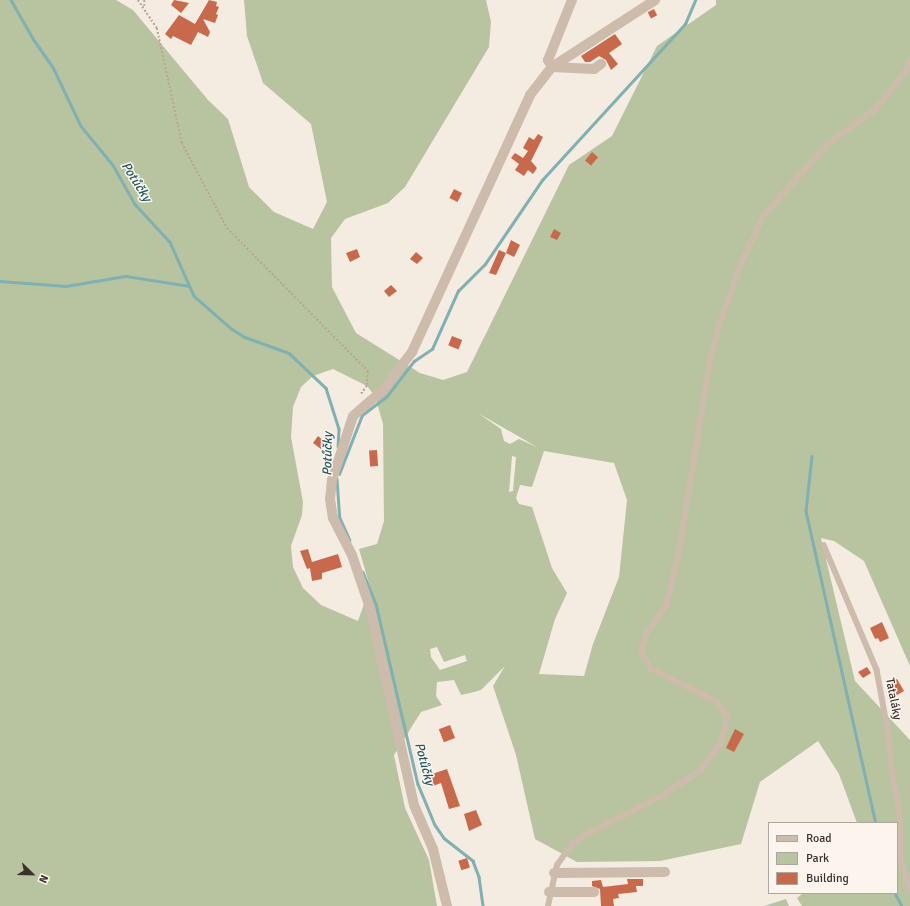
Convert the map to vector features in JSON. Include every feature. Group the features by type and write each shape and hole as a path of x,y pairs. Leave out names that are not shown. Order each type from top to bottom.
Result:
{"street":[{"path":"552,67 548,60 572,0"},
{"path":"447,906 433,849 414,805 370,608 352,555 332,518 330,499 334,468 353,416 381,392 412,352 530,95 552,67 655,0"},
{"path":"552,67 594,69 601,64"},
{"path":"554,873 665,872"},
{"path":"549,892 594,892"}],"lane":[{"path":"548,906 549,892 554,873 561,858 572,844 660,797 700,771 721,744 727,717 718,702 651,669 642,651 647,633 667,604 679,552 710,361 718,332 739,268 764,215 827,145 876,109 907,69 910,60"},
{"name":"Tataláky","path":"824,545 877,670 889,735 892,772 900,811 901,861 910,890"}],"path":[{"path":"138,0 144,6 157,28 182,143 227,228 368,372 367,386 359,398"},
{"path":"144,0 144,6"}],"green space":[{"path":"0,0 116,0 133,10 208,100 228,119 249,187 274,212 313,229 327,202 311,124 263,83 247,36 244,0 486,0 491,22 489,47 405,187 388,203 345,219 331,238 332,287 356,333 420,373 443,380 467,372 569,165 612,136 657,46 716,5 716,0 910,0 910,666 864,561 834,541 821,538 855,681 910,740 910,906 802,906 797,898 802,894 898,894 898,822 857,822 839,774 818,741 760,782 741,844 660,861 577,862 535,839 516,755 493,686 505,666 481,690 474,692 461,695 454,680 437,682 436,696 442,705 421,712 394,755 405,808 429,860 437,906 0,906","holes":["333,369 367,386 375,396 383,424 384,521 377,544 359,549 370,587 358,621 321,605 303,588 293,567 291,546 302,515 303,502 291,437 293,407 301,387 313,376","478,413 537,447 519,439 510,444 504,441 501,429","544,451 614,463 627,500 619,577 593,644 584,676 539,674 555,619 567,593 552,568 532,507 519,504 516,498 520,485 532,487","512,456 516,457 513,491 509,492","437,647 444,662 465,655 467,661 440,670 431,657 430,649"]},
{"path":"786,899 789,906 764,906"}],"building":[{"path":"174,0 189,3 181,13 171,5"},
{"path":"209,0 217,2 216,6 219,7 216,14 218,15 215,23 203,19 210,32 208,37 198,32 191,45 173,36 171,39 165,34 179,15 195,24"},
{"path":"654,9 657,15 651,18 648,12"},
{"path":"615,34 622,44 609,53 618,64 611,70 606,60 599,56 590,62 585,62 581,56"},
{"path":"538,134 543,137 531,161 537,168 533,174 528,170 524,176 515,170 519,164 511,158 515,153 523,158 528,151 523,148 529,137 534,140"},
{"path":"592,152 598,157 591,166 585,160"},
{"path":"454,189 462,193 457,202 449,198"},
{"path":"554,229 561,233 557,240 550,237"},
{"path":"511,240 520,245 514,257 506,253"},
{"path":"357,249 360,257 350,262 346,253"},
{"path":"499,250 506,253 496,275 489,273"},
{"path":"416,252 423,258 417,264 410,259"},
{"path":"391,285 397,291 389,297 384,291"},
{"path":"452,336 462,340 458,349 448,345"},
{"path":"318,436 325,442 321,449 313,443"},
{"path":"377,450 378,466 370,467 369,451"},
{"path":"308,549 312,562 338,554 342,567 322,573 322,579 312,581 310,568 307,569 300,551"},
{"path":"882,622 889,638 880,642 878,638 875,639 870,628"},
{"path":"867,667 871,673 863,678 858,672"},
{"path":"897,679 904,691 895,696 888,684"},
{"path":"450,725 455,738 444,742 439,729"},
{"path":"735,729 744,734 734,752 726,748"},
{"path":"447,769 460,806 449,809 441,783 430,787 426,776"},
{"path":"476,810 482,825 469,831 464,814"},
{"path":"467,858 470,868 461,870 458,861"},
{"path":"627,879 643,879 643,886 636,886 637,892 618,894 619,898 613,899 614,906 601,906 600,889 592,886 592,881 601,880 603,887 628,884"}],"waterway":[{"name":"Potůčky","path":"11,0 34,40 53,67 81,126 113,165 135,204 170,242 194,296 232,329 245,337 289,353 326,388 339,429 338,446"},
{"path":"339,474 362,415 387,396 414,361 432,349 458,291 485,264 542,180 685,24 695,0"},
{"path":"0,281 66,286 126,276 189,286"},
{"path":"812,456 806,511 876,822"},
{"name":"Potůčky","path":"337,479 340,518 350,540"},
{"name":"Potůčky","path":"363,572 376,604 418,784 435,825 444,838 473,861 479,877 483,906"},
{"path":"896,894 902,906"}]}
